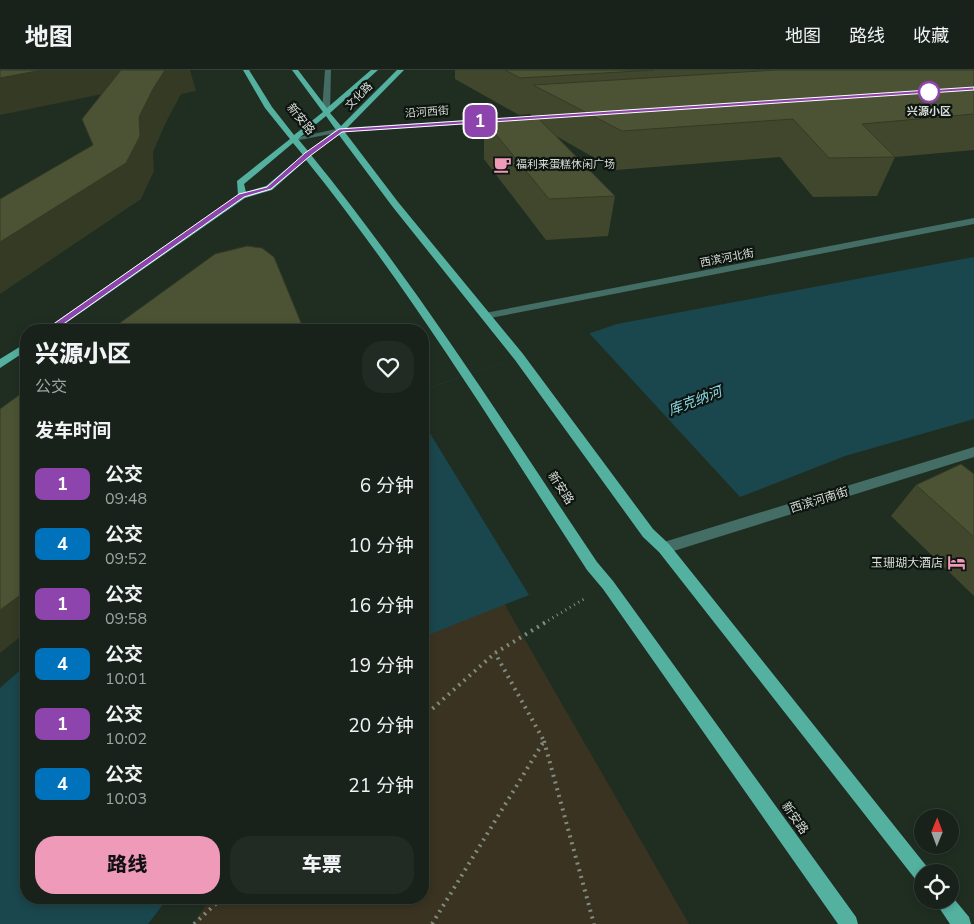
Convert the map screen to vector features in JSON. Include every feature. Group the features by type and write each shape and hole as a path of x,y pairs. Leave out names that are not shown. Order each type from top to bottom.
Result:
{"main road":[{"name":"新安路","path":"246,70 269,108 357,217 466,375 592,566 608,585 849,924"},
{"name":"新安路","path":"295,70 395,204 519,356 648,533 664,548 914,864"},
{"name":"文化路","path":"294,138 355,89 375,70"},
{"name":"文化路","path":"307,155 341,130 401,70"},
{"path":"242,196 240,183 294,138"},
{"path":"58,324 242,196 269,188 307,155"},
{"path":"0,364 20,350"},
{"path":"950,909 962,924"}],"street":[{"path":"326,111 328,70"},
{"name":"沿河西街","path":"294,138 341,130 506,120"},
{"name":"西滨河北街","path":"485,316 974,221"},
{"name":"西滨河南街","path":"664,548 974,452"}],"path":[{"path":"429,712 495,653 608,585"},
{"path":"495,653 544,740 594,924"},
{"path":"432,924 544,740"},
{"path":"194,924 216,904"}],"shaded area":[{"path":"502,600 689,924 193,924 207,904 429,904 429,613"}],"water":[{"name":"库克纳河","path":"974,257 974,419 845,456 648,533 529,595 429,635 429,388 617,324"},
{"path":"20,670 20,904 163,904 148,924 0,924 0,688"}],"pier":[{"path":"589,333 741,498 707,514 649,535 577,573 529,595 429,432 429,388"}],"building":[{"path":"0,70 42,70 0,78"},
{"path":"121,70 165,70 139,117 140,136 126,163 0,242 0,199 93,145 82,119"},
{"path":"505,70 654,70 520,78"},
{"path":"776,70 974,70 974,114 862,124 895,157 829,158 793,119 622,131 533,85"},
{"path":"536,116 615,196 549,199 484,120"},
{"path":"247,246 262,248 274,257 302,324 118,324 215,254"},
{"path":"20,394 20,595 0,610 0,409"},
{"path":"961,464 974,474 974,537 916,485"}],"bus line":[{"name":"1","path":"58,324 242,196 269,188 307,155 341,130 974,89"}],"place":[{"name":"兴源小区","path":"929,92"},
{"name":"福利来蛋糕休闲广场","path":"502,164"},
{"name":"玉珊瑚大酒店","path":"957,563"}]}
